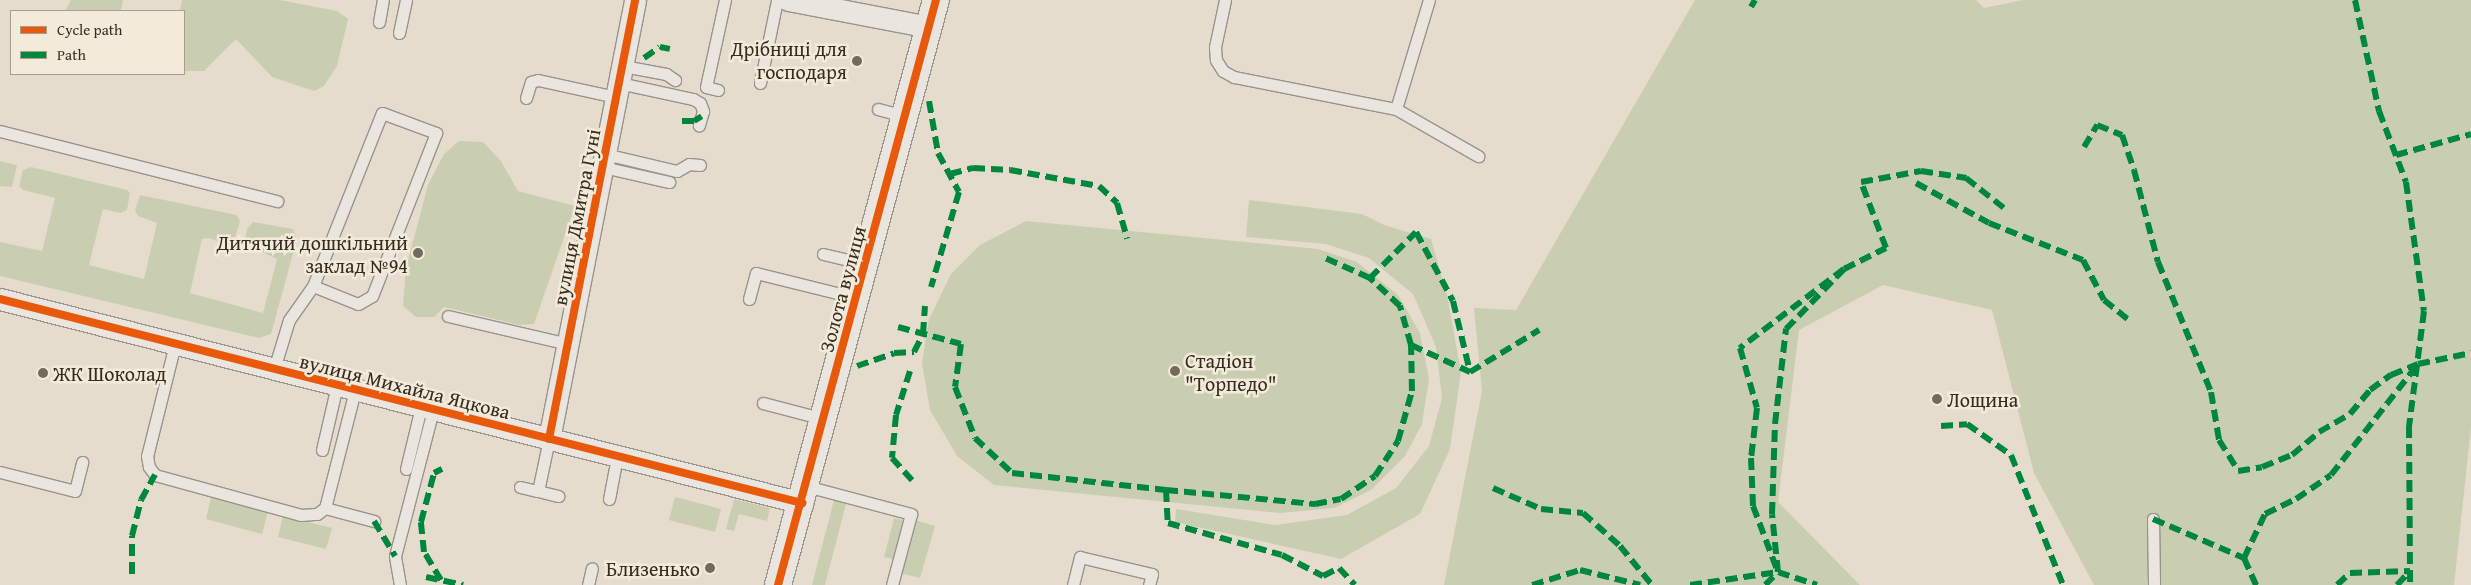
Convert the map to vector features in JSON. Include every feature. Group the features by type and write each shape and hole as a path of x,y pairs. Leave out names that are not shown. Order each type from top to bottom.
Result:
{"street":[{"name":"вулиця Дмитра Гуні","path":"549,440 635,0"},
{"path":"788,0 929,27"},
{"name":"Золота вулиця","path":"778,585 936,0"},
{"name":"вулиця Михайла Яцкова","path":"0,299 617,457 804,494"}],"lane":[{"path":"379,22 383,0"},
{"path":"399,33 406,0"},
{"path":"718,90 706,87 725,0"},
{"path":"760,82 778,0"},
{"path":"1226,0 1215,47 1216,60 1223,71 1234,77 1396,109 1478,156"},
{"path":"1396,109 1429,0"},
{"path":"526,98 531,82 538,80 619,82 666,74 675,80"},
{"path":"619,82 693,99 700,103 702,111 699,126"},
{"path":"878,109 905,116"},
{"path":"274,369 289,320 314,286 382,113 436,133 372,296 358,304 314,286"},
{"path":"0,131 277,201"},
{"path":"604,161 677,172 689,164 700,166"},
{"path":"604,161 669,182"},
{"path":"823,254 865,264"},
{"path":"749,300 756,273 857,298"},
{"path":"448,316 568,344"},
{"path":"175,344 147,456 149,467 155,475 301,514 317,514 325,508 346,388"},
{"path":"322,450 346,388"},
{"path":"763,403 824,419"},
{"path":"406,469 427,408"},
{"path":"400,585 395,556 427,408"},
{"path":"538,491 549,440"},
{"path":"609,498 617,457"},
{"path":"0,472 75,491 82,462"},
{"path":"520,487 558,496"},
{"path":"804,494 911,514 892,585"},
{"path":"325,508 374,521"},
{"path":"2154,519 2154,585"},
{"path":"1073,585 1080,557 1152,574 1153,584"},
{"path":"588,585 592,568"}],"green space":[{"path":"71,0 123,0 121,10 66,10"},
{"path":"182,0 280,0 337,11 348,19 337,66 324,86 314,91 272,77 236,39 204,71 185,71 185,10 180,10"},
{"path":"1695,0 1976,0 1984,8 2023,0 2471,0 2471,428 2454,585 2094,585 2034,473 1992,310 1883,285 1799,330 1778,502 1860,585 1444,585 1482,391 1474,308 1516,310"},
{"path":"459,141 483,142 501,161 518,191 575,206 534,324 519,325 444,307 434,317 416,317 403,306 406,268 428,185 444,154"},
{"path":"0,161 17,165 12,187 0,186"},
{"path":"31,167 127,190 130,193 127,210 121,213 103,209 89,265 144,279 157,223 138,216 135,211 140,195 237,215 240,221 234,241 229,244 208,238 202,239 190,293 263,313 277,259 244,244 247,229 253,222 293,229 297,239 271,334 259,338 0,276 0,242 42,251 55,198 23,190 19,186 23,170"},
{"path":"1249,200 1362,214 1384,225 1431,239 1447,295 1461,372 1450,449 1420,514 1341,559 1175,522 1176,509 1275,525 1347,515 1396,488 1429,446 1442,398 1436,347 1413,294 1369,258 1326,244 1246,237"},
{"name":"Стадіон \"Торпедо\"","path":"1026,221 1318,249 1357,262 1398,295 1420,333 1429,379 1422,424 1405,456 1371,490 1334,508 1280,513 994,485 957,456 930,410 922,363 929,319 951,274 980,245"},
{"path":"211,497 268,511 262,534 206,519"},
{"path":"675,497 721,509 715,532 669,520"},
{"path":"734,499 770,508 767,521 739,514 734,531 726,529"},
{"path":"834,500 846,504 825,585 812,585"},
{"path":"283,516 332,528 326,549 278,537"},
{"path":"894,518 907,521 896,560 884,557"},
{"path":"915,520 935,526 920,578 900,573"}],"marked path":[{"path":"1751,7 1755,0"},
{"path":"2355,0 2379,111 2406,182 2424,311 2409,426 2410,585"},
{"path":"644,58 660,47 670,49"},
{"path":"929,101 938,153 959,192 931,287"},
{"path":"682,121 694,121 702,116"},
{"path":"2084,147 2097,125 2122,135 2134,170 2158,262 2211,392 2219,440 2238,471 2262,467 2292,455 2319,432 2350,414 2370,390 2391,375 2418,364"},
{"path":"2396,155 2471,134"},
{"path":"950,174 973,168 1010,170 1099,186 1117,203 1127,239"},
{"path":"1844,269 1740,348 1757,408 1751,458 1753,506 1778,572 1772,514 1775,424 1786,329 1844,269 1886,248 1861,182 1921,171 1966,178 2004,208"},
{"path":"1916,183 1989,223 2083,260 2104,300 2129,320"},
{"path":"1370,278 1416,232 1453,301 1470,372"},
{"path":"1166,490 1315,504 1341,499 1375,476 1398,441 1412,391 1411,345 1400,306 1370,278 1323,257"},
{"path":"857,366 894,353 914,352 923,334 925,306"},
{"path":"898,327 961,344 955,387 975,438 1012,473 1166,490 1168,523 1282,555 1323,576 1339,568 1355,585"},
{"path":"1411,345 1470,372 1539,330"},
{"path":"2244,558 2265,514 2296,499 2331,475 2418,364 2471,353"},
{"path":"910,371 896,415 892,458 912,480"},
{"path":"1941,426 1967,424 2011,455 2063,585"},
{"path":"441,580 424,552 421,522 434,473 442,469"},
{"path":"132,574 132,536 141,500 155,475"},
{"path":"1493,488 1541,509 1583,513 1620,546 1652,585"},
{"path":"2153,519 2244,558 2256,585"},
{"path":"374,521 395,556"},
{"path":"1532,585 1580,570 1640,585"},
{"path":"2337,585 2350,573 2410,571"},
{"path":"2397,585 2410,571"},
{"path":"1690,585 1778,572 1817,585"},
{"path":"1765,585 1778,572"},
{"path":"426,577 463,585"}],"cycle path":[{"path":"549,439 635,0"},
{"path":"778,585 936,0"},
{"path":"0,299 802,503"}],"place":[{"name":"Дрібниці для господаря","path":"857,61"},
{"name":"Дитячий дошкільний заклад №94","path":"418,253"},
{"name":"Стадіон \"Торпедо\"","path":"1175,371"},
{"name":"ЖК Шоколад","path":"43,373"},
{"name":"Лощина","path":"1937,399"},
{"name":"Близенько","path":"710,568"}]}
